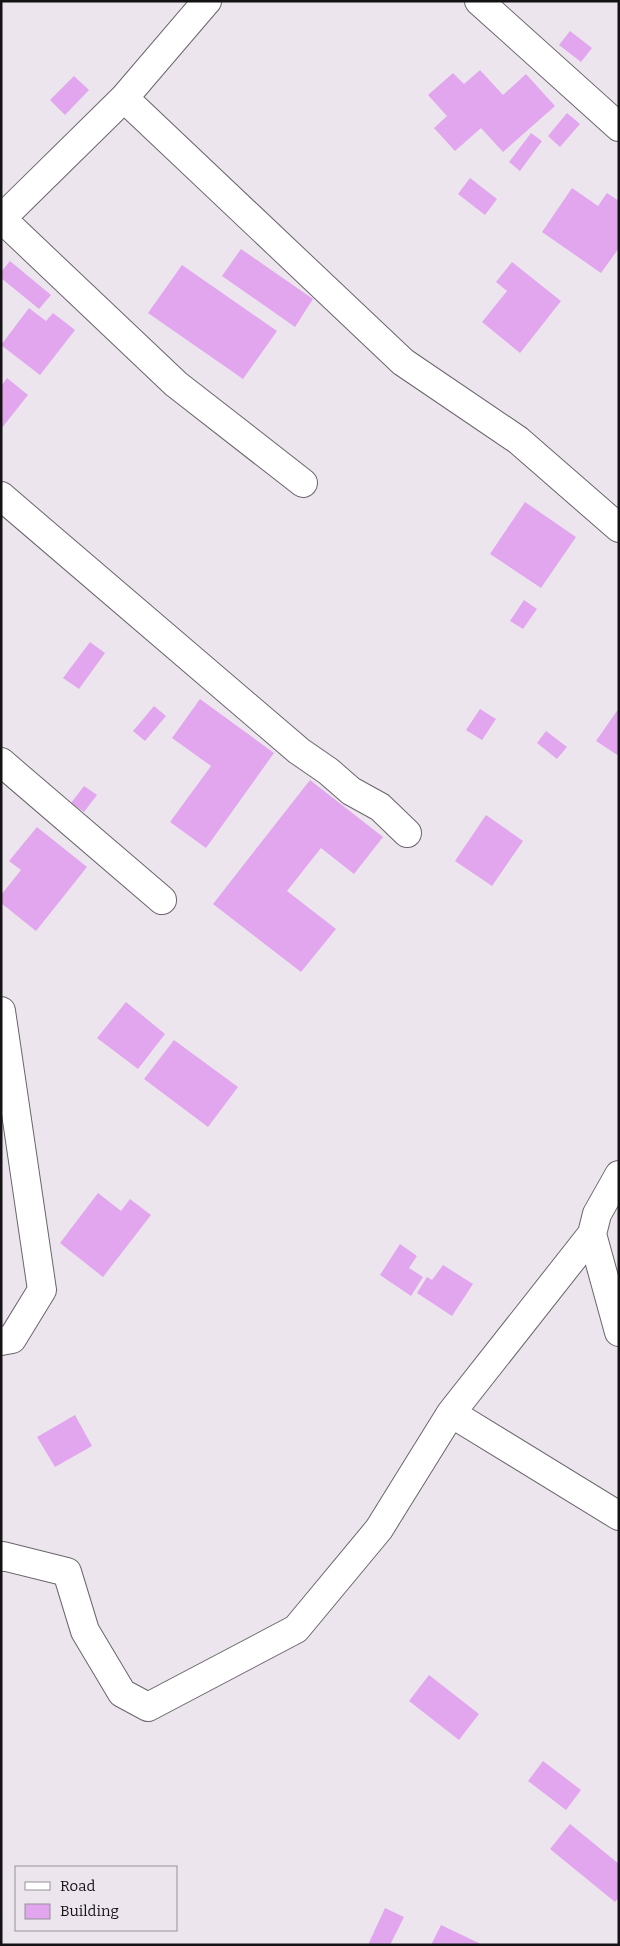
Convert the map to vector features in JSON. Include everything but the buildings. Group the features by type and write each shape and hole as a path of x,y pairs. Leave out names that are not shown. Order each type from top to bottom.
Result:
{"street":[{"path":"207,1 124,98 2,219 176,384 303,483"},
{"path":"479,1 619,127"},
{"path":"124,98 403,362 518,440 619,528"},
{"path":"1,496 299,751 328,771 351,791 380,806 407,833"},
{"path":"1,762 162,900"},
{"path":"1,1011 42,1290 12,1338 1,1341"},
{"path":"1,1557 66,1572 85,1631 122,1693 148,1707 296,1629 379,1529 451,1414 592,1234 597,1214 619,1175"},
{"path":"592,1234 619,1332"},
{"path":"451,1414 619,1516"}]}
